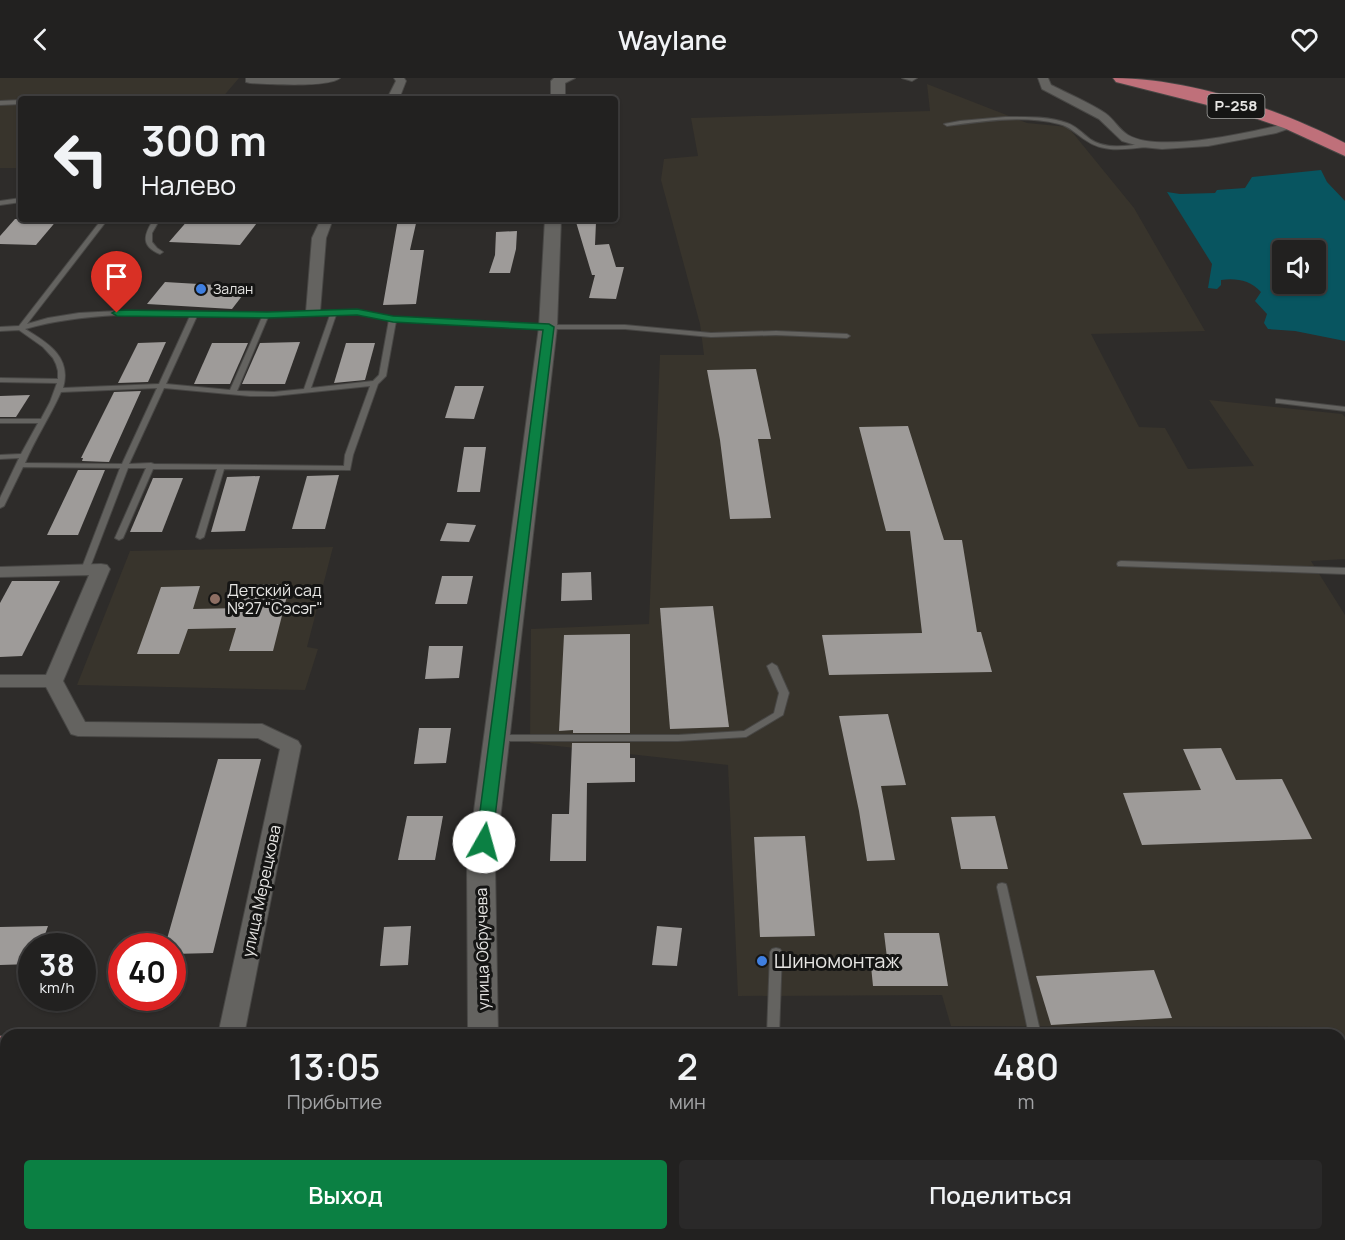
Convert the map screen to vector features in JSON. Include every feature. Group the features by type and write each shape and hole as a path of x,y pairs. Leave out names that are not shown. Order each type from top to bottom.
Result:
{"highway":[{"name":"Р-258","path":"1122,78 1211,98 1293,125 1345,150"}],"street":[{"path":"249,79 299,81 334,78"},
{"path":"394,96 401,81 399,78"},
{"path":"558,96 558,81 568,78"},
{"path":"907,78 912,78"},
{"path":"1043,78 1046,87 1099,115 1122,136 1146,145 1231,138 1293,125"},
{"path":"313,312 319,238 326,222"},
{"name":"улица Обручева","path":"483,1029 481,863 549,327 553,222"},
{"path":"0,572 101,569 52,681 0,681"},
{"name":"улица Мерецкова","path":"52,681 78,729 262,730 291,746 232,1029"}],"lane":[{"path":"0,103 18,102"},
{"path":"947,124 1035,119 1064,124 1094,144 1119,148 1146,145"},
{"path":"0,203 18,200"},
{"path":"20,328 103,222"},
{"path":"155,222 149,230 147,239 152,248 160,252"},
{"path":"0,329 20,328 79,315 195,313 267,315 334,312 376,314 393,319 549,327 636,328 711,335 776,333 847,336"},
{"path":"307,390 334,312"},
{"path":"85,570 125,465 195,313"},
{"path":"234,392 267,315"},
{"path":"0,457 23,461 125,465 347,468 349,454 375,383 382,376 393,319"},
{"path":"0,506 44,421 58,390 62,372 57,358 45,345 20,328"},
{"path":"0,380 59,381"},
{"path":"58,390 161,386 274,394 375,383"},
{"path":"1279,401 1345,409"},
{"path":"0,421 44,421"},
{"path":"119,538 151,465"},
{"path":"200,537 221,468"},
{"path":"1121,564 1345,571"},
{"path":"497,738 678,738 746,734 778,715 784,693 772,666"},
{"path":"1002,887 1034,1029"},
{"path":"773,1029 776,952"}],"shaded area":[{"path":"0,78 239,78 224,96 18,96 18,168 0,168"},
{"path":"927,84 1027,123 1068,127 1134,208 1205,331 1091,334 1139,427 1165,428 1188,469 1254,466 1209,400 1342,414 1345,417 1345,559 1311,561 1345,615 1345,1029 951,1026 942,995 738,996 728,765 530,743 531,629 649,624 660,355 704,355 700,324 661,180 664,159 698,156 691,118 930,111"},
{"name":"Детский сад №27 \"Сэсэг\"","path":"333,547 307,647 318,649 305,690 77,685 130,551"}],"water":[{"path":"1321,170 1327,182 1345,201 1345,341 1295,331 1268,329 1264,323 1267,314 1255,301 1261,292 1247,282 1232,279 1221,280 1221,285 1217,289 1208,288 1212,264 1167,192 1215,193 1217,190 1245,188 1252,177"}],"building":[{"path":"15,219 18,219 18,222 55,222 36,245 0,244 0,236"},
{"path":"186,222 258,222 240,245 169,242"},
{"path":"397,222 416,222 410,250 424,250 416,304 383,305"},
{"path":"576,222 596,222 595,245 609,244 616,267 624,267 616,299 589,298 595,275 592,275"},
{"path":"517,231 516,249 510,273 489,273 495,255 496,232"},
{"path":"165,282 249,287 232,309 147,304"},
{"path":"166,342 148,382 118,383 138,343"},
{"path":"300,342 285,384 242,384 260,343"},
{"path":"212,343 248,343 230,384 194,384"},
{"path":"346,343 375,343 365,380 334,383"},
{"path":"756,369 771,439 758,439 771,518 730,519 720,440 707,370"},
{"path":"455,386 484,386 474,419 445,418"},
{"path":"141,391 109,462 82,461 83,458 81,458 114,392"},
{"path":"30,395 16,417 0,417 0,396"},
{"path":"908,426 944,540 962,540 977,632 981,632 992,672 829,675 822,635 922,633 910,531 886,531 859,427"},
{"path":"464,447 486,447 480,492 457,492"},
{"path":"78,470 105,470 78,535 47,535"},
{"path":"339,475 325,529 292,529 307,476"},
{"path":"260,476 245,531 211,532 227,477"},
{"path":"153,478 183,478 162,532 130,532"},
{"path":"447,523 476,525 469,542 440,541"},
{"path":"591,572 592,600 561,601 562,573"},
{"path":"442,576 473,576 467,604 435,604"},
{"path":"12,581 60,581 22,656 0,657 0,603"},
{"path":"290,584 273,651 229,651 236,628 188,629 179,654 137,654 161,587 200,586 193,609 241,608 248,585"},
{"path":"713,606 729,727 670,729 660,608"},
{"path":"630,634 630,733 559,731 564,635"},
{"path":"429,646 463,646 459,678 425,679"},
{"path":"888,714 906,785 881,786 895,860 867,861 839,716"},
{"path":"419,728 451,728 446,763 414,764"},
{"path":"572,743 630,743 630,758 635,758 635,782 587,783 586,861 550,861 552,814 569,814"},
{"path":"1221,748 1236,780 1282,779 1312,839 1142,845 1123,793 1201,790 1183,749"},
{"path":"218,759 261,759 213,953 186,954 186,933 169,933"},
{"path":"407,816 443,816 435,860 398,860"},
{"path":"995,816 1008,869 961,869 951,817"},
{"path":"805,836 815,936 760,937 754,837"},
{"path":"48,926 46,933 18,933 18,964 0,965 0,927"},
{"path":"411,926 408,965 380,966 384,927"},
{"path":"657,926 682,928 677,966 652,965"},
{"path":"884,933 939,933 948,986 873,986 871,966 888,966"},
{"path":"1154,970 1172,1018 1051,1025 1036,976"}],"place":[{"name":"Залан","path":"201,289"},
{"name":"Детский сад №27 \"Сэсэг\"","path":"215,599"},
{"name":"Шиномонтаж","path":"762,961"}],"route":[{"path":"117,313 267,315 357,312 393,319 549,327 484,842"}]}
